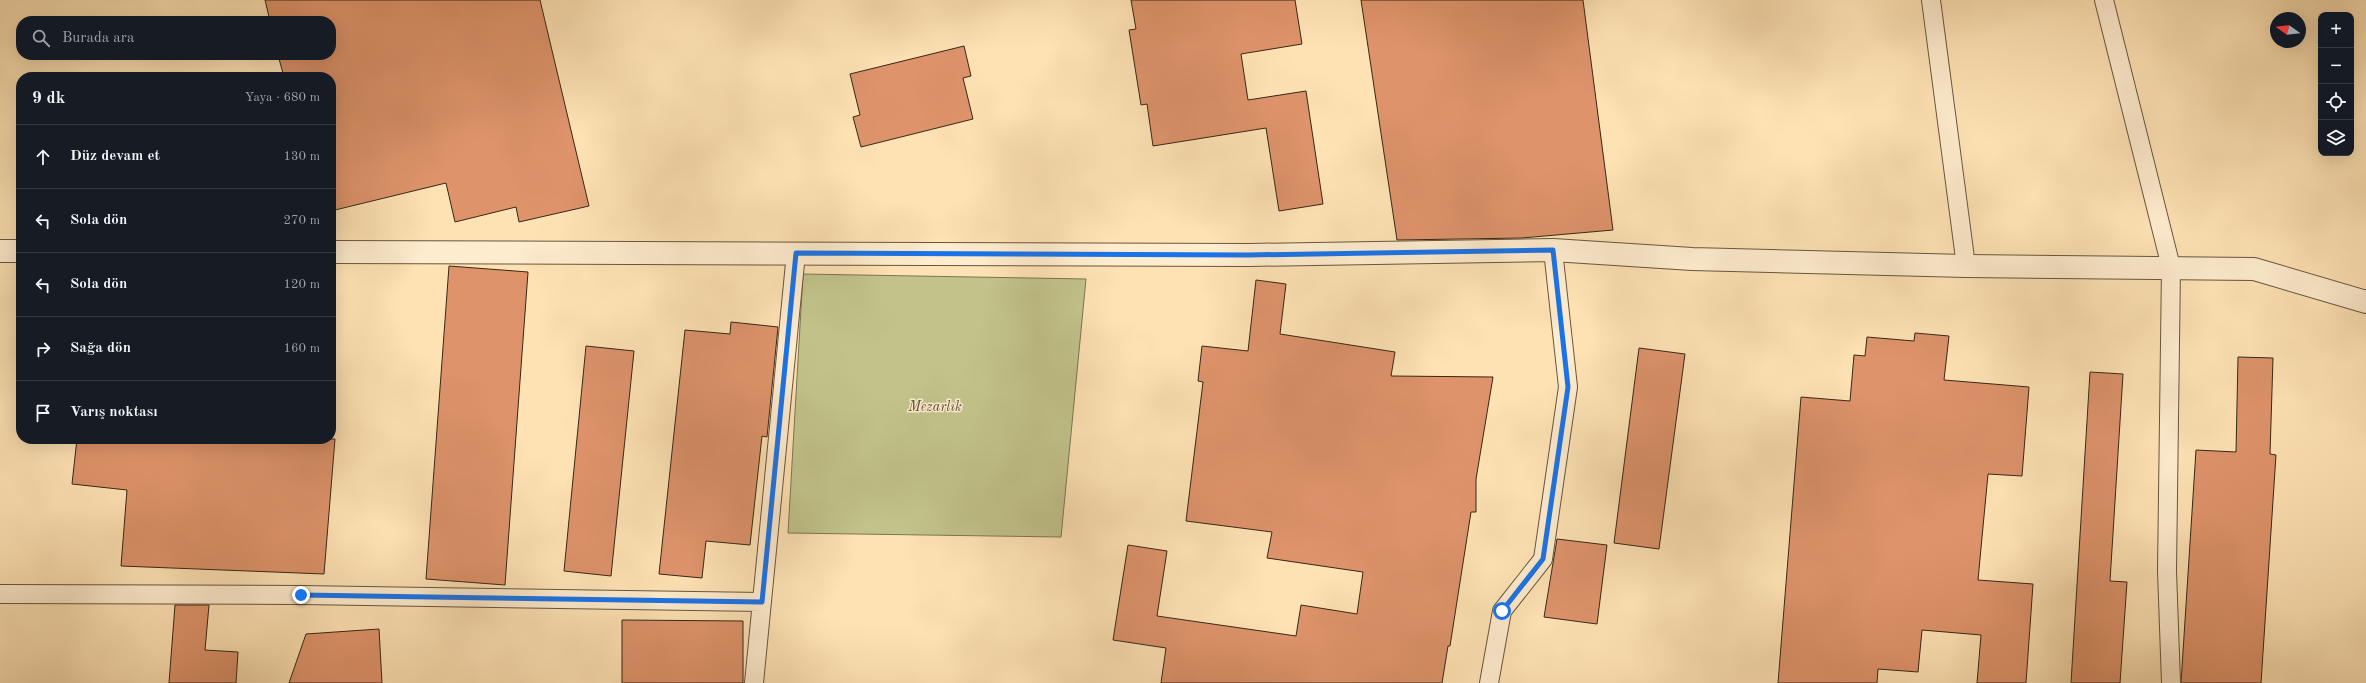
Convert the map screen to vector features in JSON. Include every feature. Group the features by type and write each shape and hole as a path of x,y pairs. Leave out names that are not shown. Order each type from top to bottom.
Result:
{"street":[{"path":"1931,0 1966,266"},
{"path":"2104,0 2171,267 2167,571 2171,683"},
{"path":"1489,683 1502,611 1543,559 1568,387 1553,250"},
{"path":"336,252 1248,255 1553,250 1692,259 1966,266 2254,269 2366,302"},
{"path":"0,251 16,251"},
{"path":"754,683 796,253"},
{"path":"0,594 301,595 762,602"}],"green space":[{"name":"Mezarlık","path":"803,274 1086,279 1061,537 788,533"}],"building":[{"path":"265,0 540,0 589,206 519,222 516,207 455,222 446,183 336,210 336,72 283,72 279,60 336,60 336,16 269,16"},
{"path":"1131,0 1295,0 1302,44 1241,54 1248,100 1306,91 1323,204 1279,211 1266,128 1153,146 1147,104 1141,105 1129,30 1136,29"},
{"path":"1361,0 1583,0 1613,230 1522,238 1397,240"},
{"path":"964,46 971,76 963,78 973,119 861,147 853,117 860,115 850,74"},
{"path":"449,266 528,272 505,585 426,579"},
{"path":"1256,280 1286,284 1280,334 1395,352 1391,376 1493,377 1476,479 1476,512 1471,512 1450,646 1448,646 1442,683 1161,683 1166,648 1113,640 1128,545 1167,551 1157,616 1296,636 1301,605 1357,614 1363,572 1267,558 1272,532 1186,521 1203,382 1198,381 1202,346 1248,351"},
{"path":"731,322 778,327 767,437 762,436 750,545 706,541 702,578 659,574 685,330 730,334"},
{"path":"1915,333 1949,336 1944,380 2029,387 2022,476 1988,474 1978,580 2033,584 2026,683 1977,683 1981,635 1922,630 1918,672 1878,669 1877,683 1778,683 1801,397 1850,401 1854,355 1865,356 1867,337 1914,341"},
{"path":"586,346 634,351 611,576 564,571"},
{"path":"1639,348 1685,354 1659,549 1614,543"},
{"path":"2238,357 2273,358 2270,454 2276,455 2261,683 2181,683 2196,450 2236,452"},
{"path":"2090,372 2123,374 2110,581 2127,582 2120,683 2071,683"},
{"path":"76,444 335,444 324,574 121,566 127,490 72,484"},
{"path":"1557,539 1607,545 1597,624 1544,617"},
{"path":"175,605 209,605 205,650 238,652 236,683 169,683"},
{"path":"622,620 743,621 743,683 622,683"},
{"path":"379,629 382,683 289,683 306,634"}],"route":[{"path":"301,595 762,602 796,253 1248,255 1553,250 1568,387 1543,559 1502,611"}]}
